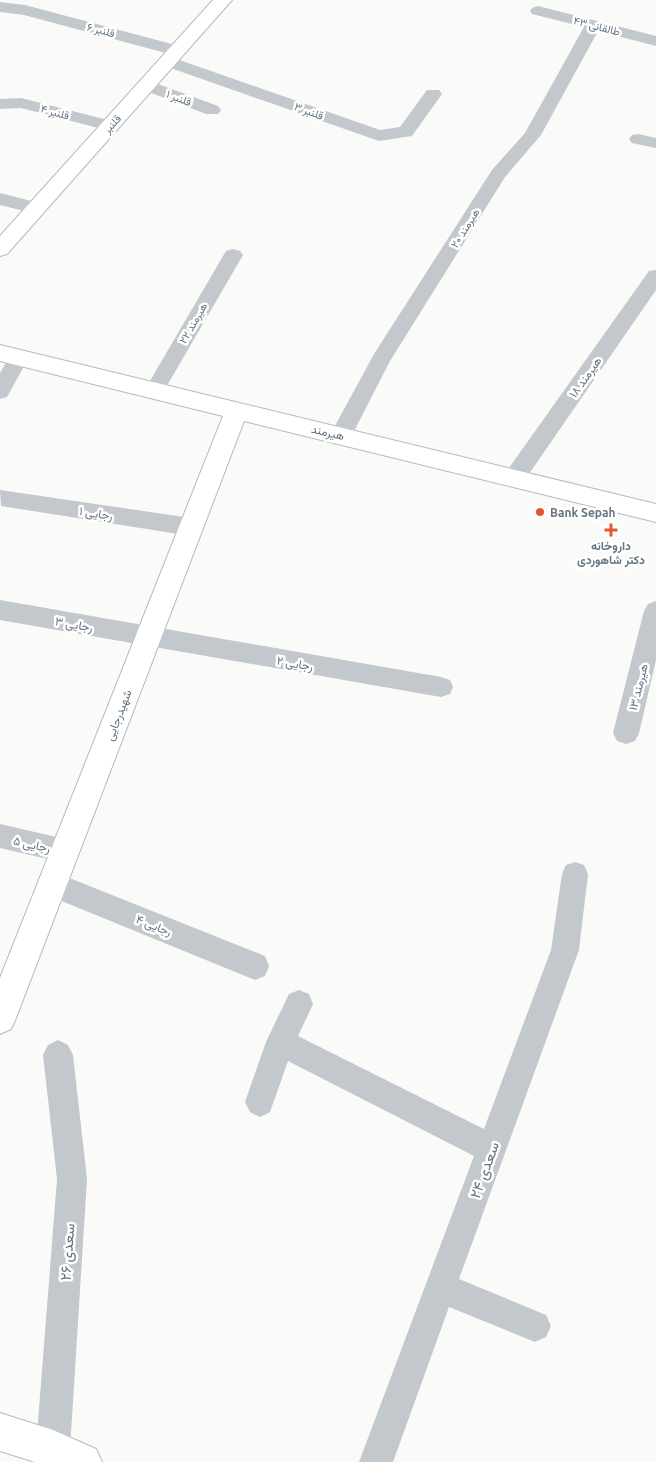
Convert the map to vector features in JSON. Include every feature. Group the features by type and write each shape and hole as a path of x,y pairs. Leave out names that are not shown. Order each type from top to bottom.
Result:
{"street":[{"name":"قلنبر","path":"0,249 223,0"},
{"name":"قلنبر ۶","path":"0,7 30,5 173,56"},
{"name":"طالقانی ۴۳","path":"538,11 656,41"},
{"name":"هیرمند ۲۰","path":"341,435 381,359 498,174 532,136 593,25"},
{"name":"قلنبر ۳","path":"173,56 379,136 406,132 433,94"},
{"name":"قلنبر ۱","path":"147,85 212,110"},
{"name":"قلنبر ۴","path":"0,104 21,103 110,126"},
{"path":"638,139 656,143"},
{"path":"0,200 36,208"},
{"name":"هیرمند ۲۲","path":"154,391 233,255"},
{"name":"هیرمند ۱۸","path":"514,478 656,276"},
{"name":"هیرمند","path":"9,355 656,513"},
{"path":"0,392 9,355"},
{"name":"شهیدرجایی","path":"0,1018 236,411"},
{"name":"رجایی ۱","path":"1,498 192,527"},
{"name":"رجایی ۳","path":"0,610 148,638"},
{"name":"هیرمند ۱۳","path":"626,733 656,611"},
{"name":"رجایی ۲","path":"148,638 441,688"},
{"name":"رجایی ۵","path":"0,836 65,851"},
{"name":"سعدی ۲۴","path":"376,1462 565,950 575,874"},
{"name":"رجایی ۴","path":"52,884 255,966"},
{"path":"260,1102 280,1042 299,1004"},
{"path":"280,1042 492,1149"},
{"name":"سعدی ۲۶","path":"58,1055 72,1179 61,1458"},
{"path":"441,1288 535,1326"},
{"path":"0,1432 61,1458"}],"place":[{"name":"Bank Sepah","path":"540,512"},
{"name":"داروخانه دکتر شاهوردی","path":"611,530"}]}
